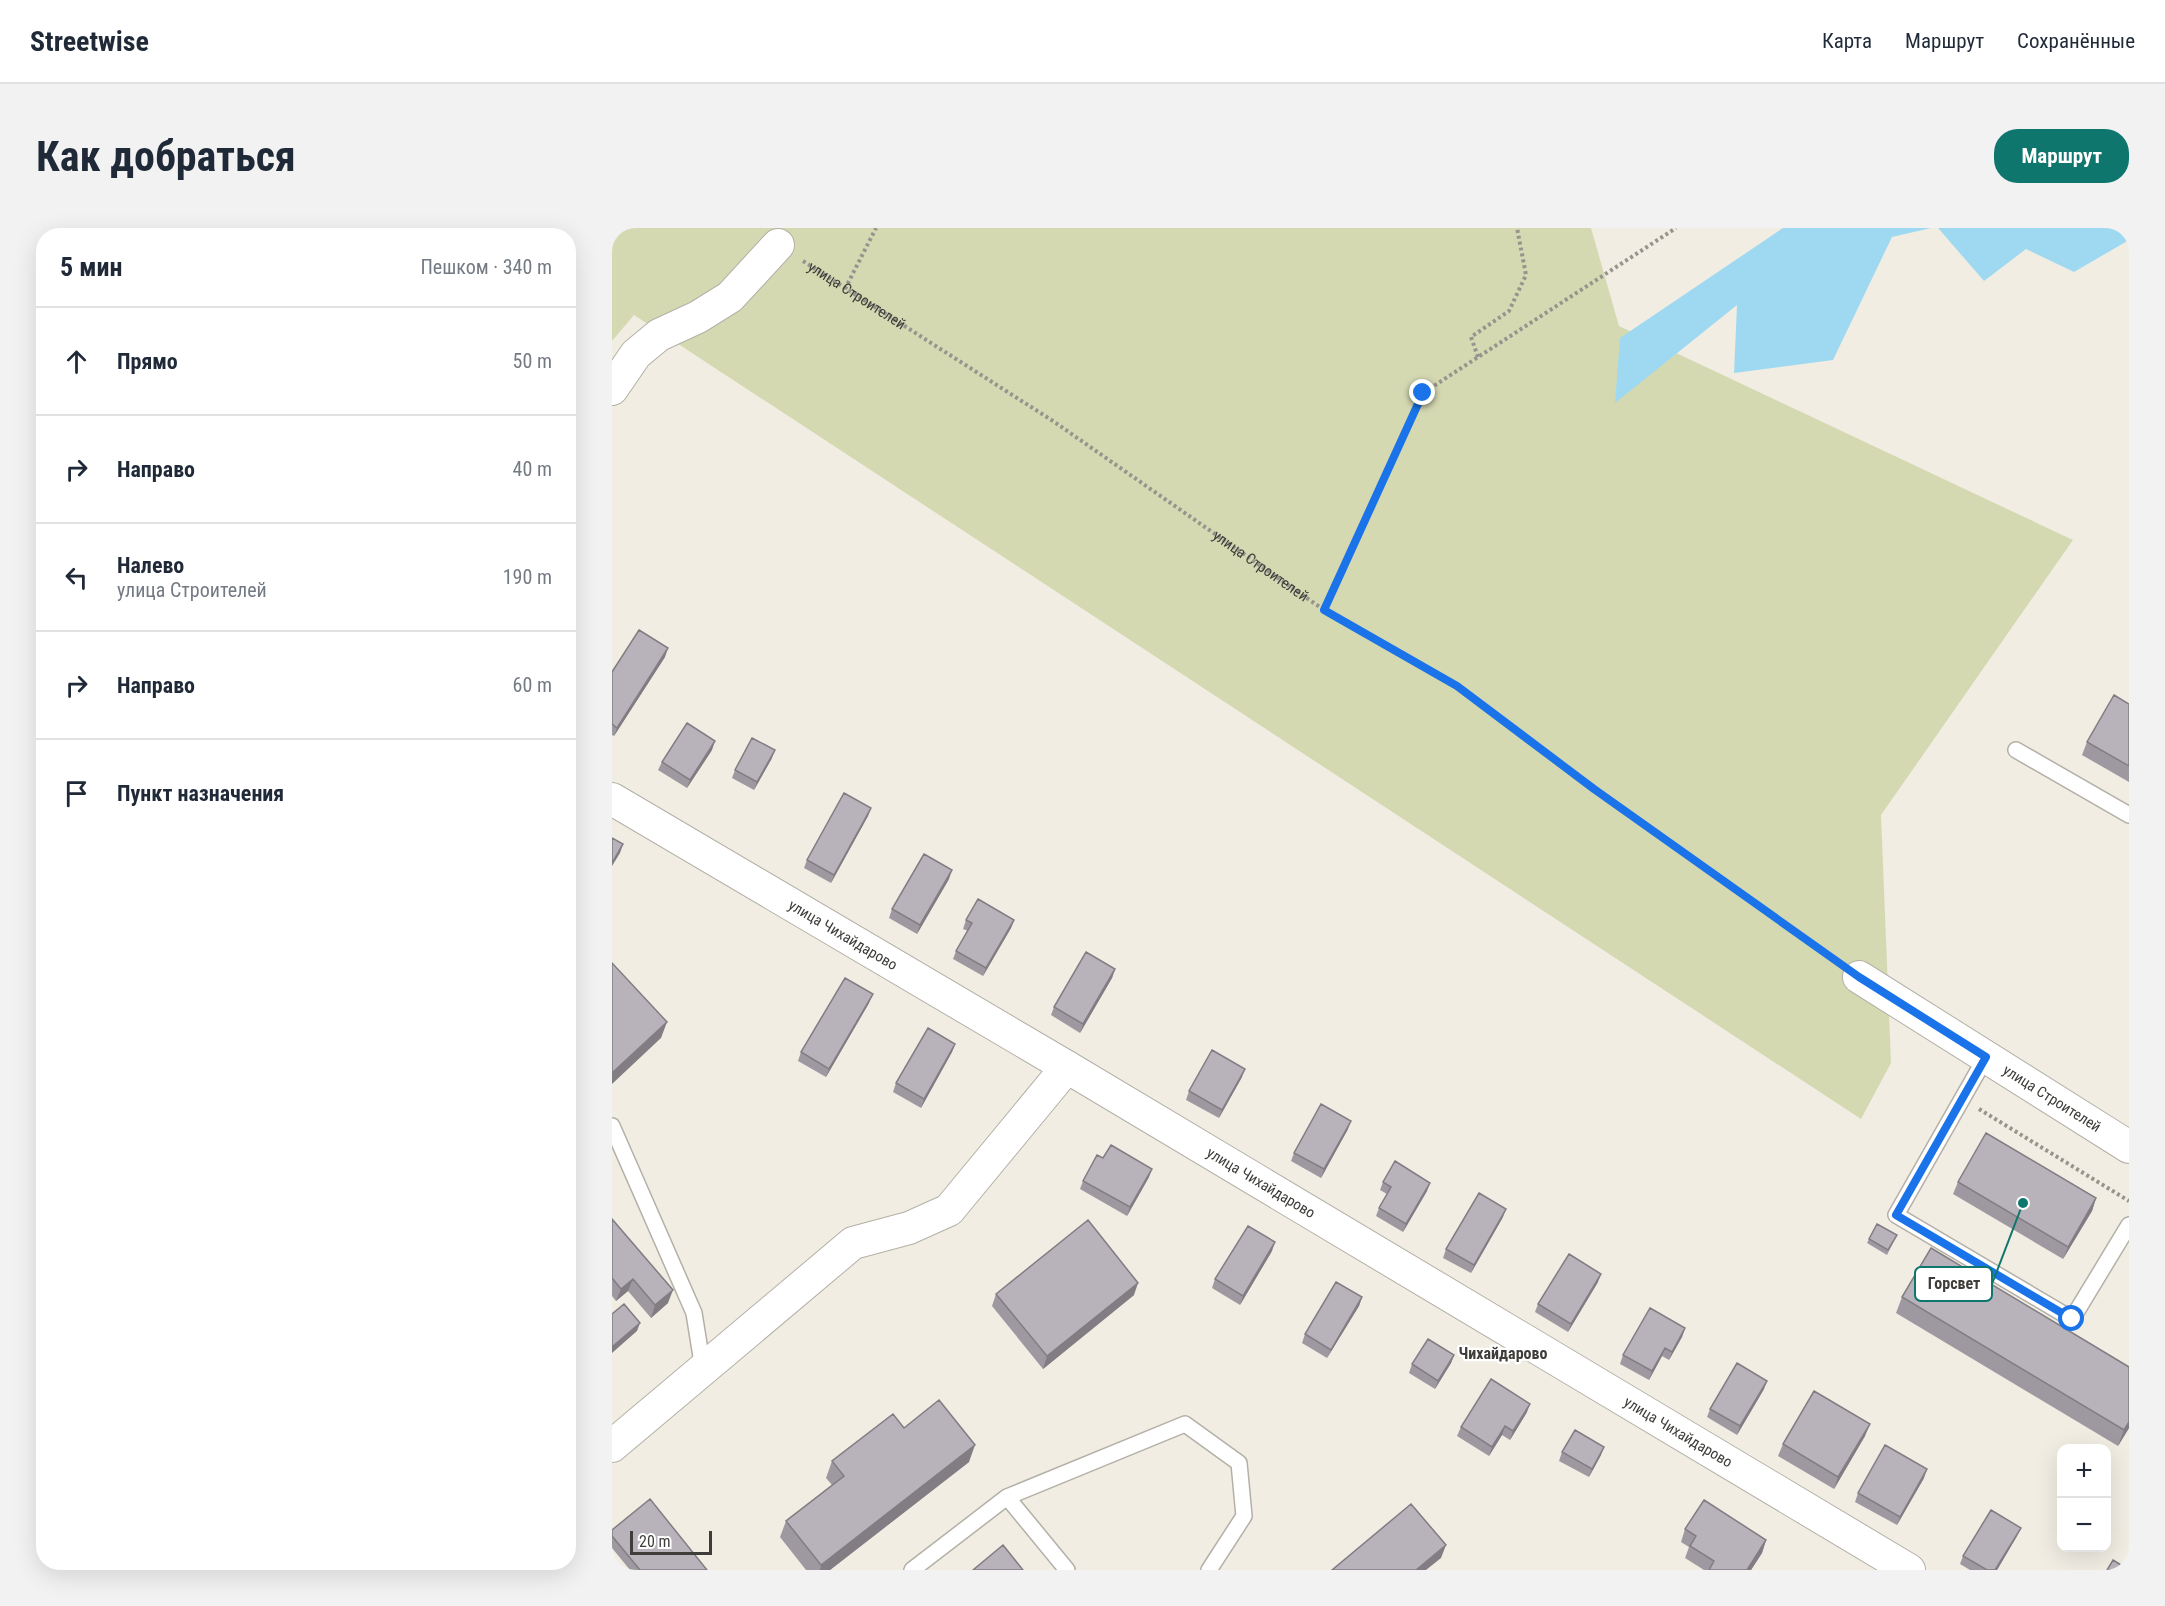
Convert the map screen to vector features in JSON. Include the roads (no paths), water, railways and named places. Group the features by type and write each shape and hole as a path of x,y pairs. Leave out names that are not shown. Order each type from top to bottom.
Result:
{"street":[{"path":"612,389 636,354 659,335 698,317 730,297 778,245"},
{"name":"улица Чихайдарово","path":"612,799 1067,1067 1909,1570"},
{"name":"улица Строителей","path":"1859,977 2129,1147"},
{"path":"612,1446 853,1243 909,1228 949,1210 1067,1067"}],"lane":[{"path":"2016,750 2129,815"},
{"path":"1986,1057 1896,1215 2072,1319 2129,1225"},
{"path":"612,1126 694,1312 703,1369"},
{"path":"912,1570 1007,1497 1185,1424 1239,1463 1244,1516 1209,1570"},
{"path":"1007,1497 1067,1570"}],"water":[{"path":"1783,228 1931,228 1892,237 1833,360 1734,373 1737,305 1615,403 1620,338"},
{"path":"1938,228 2129,228 2129,240 2074,272 2026,249 1984,281"}],"place":[{"name":"Горсвет","path":"2023,1203"}],"district":[{"name":"Чихайдарово","path":"1503,1353"}]}
